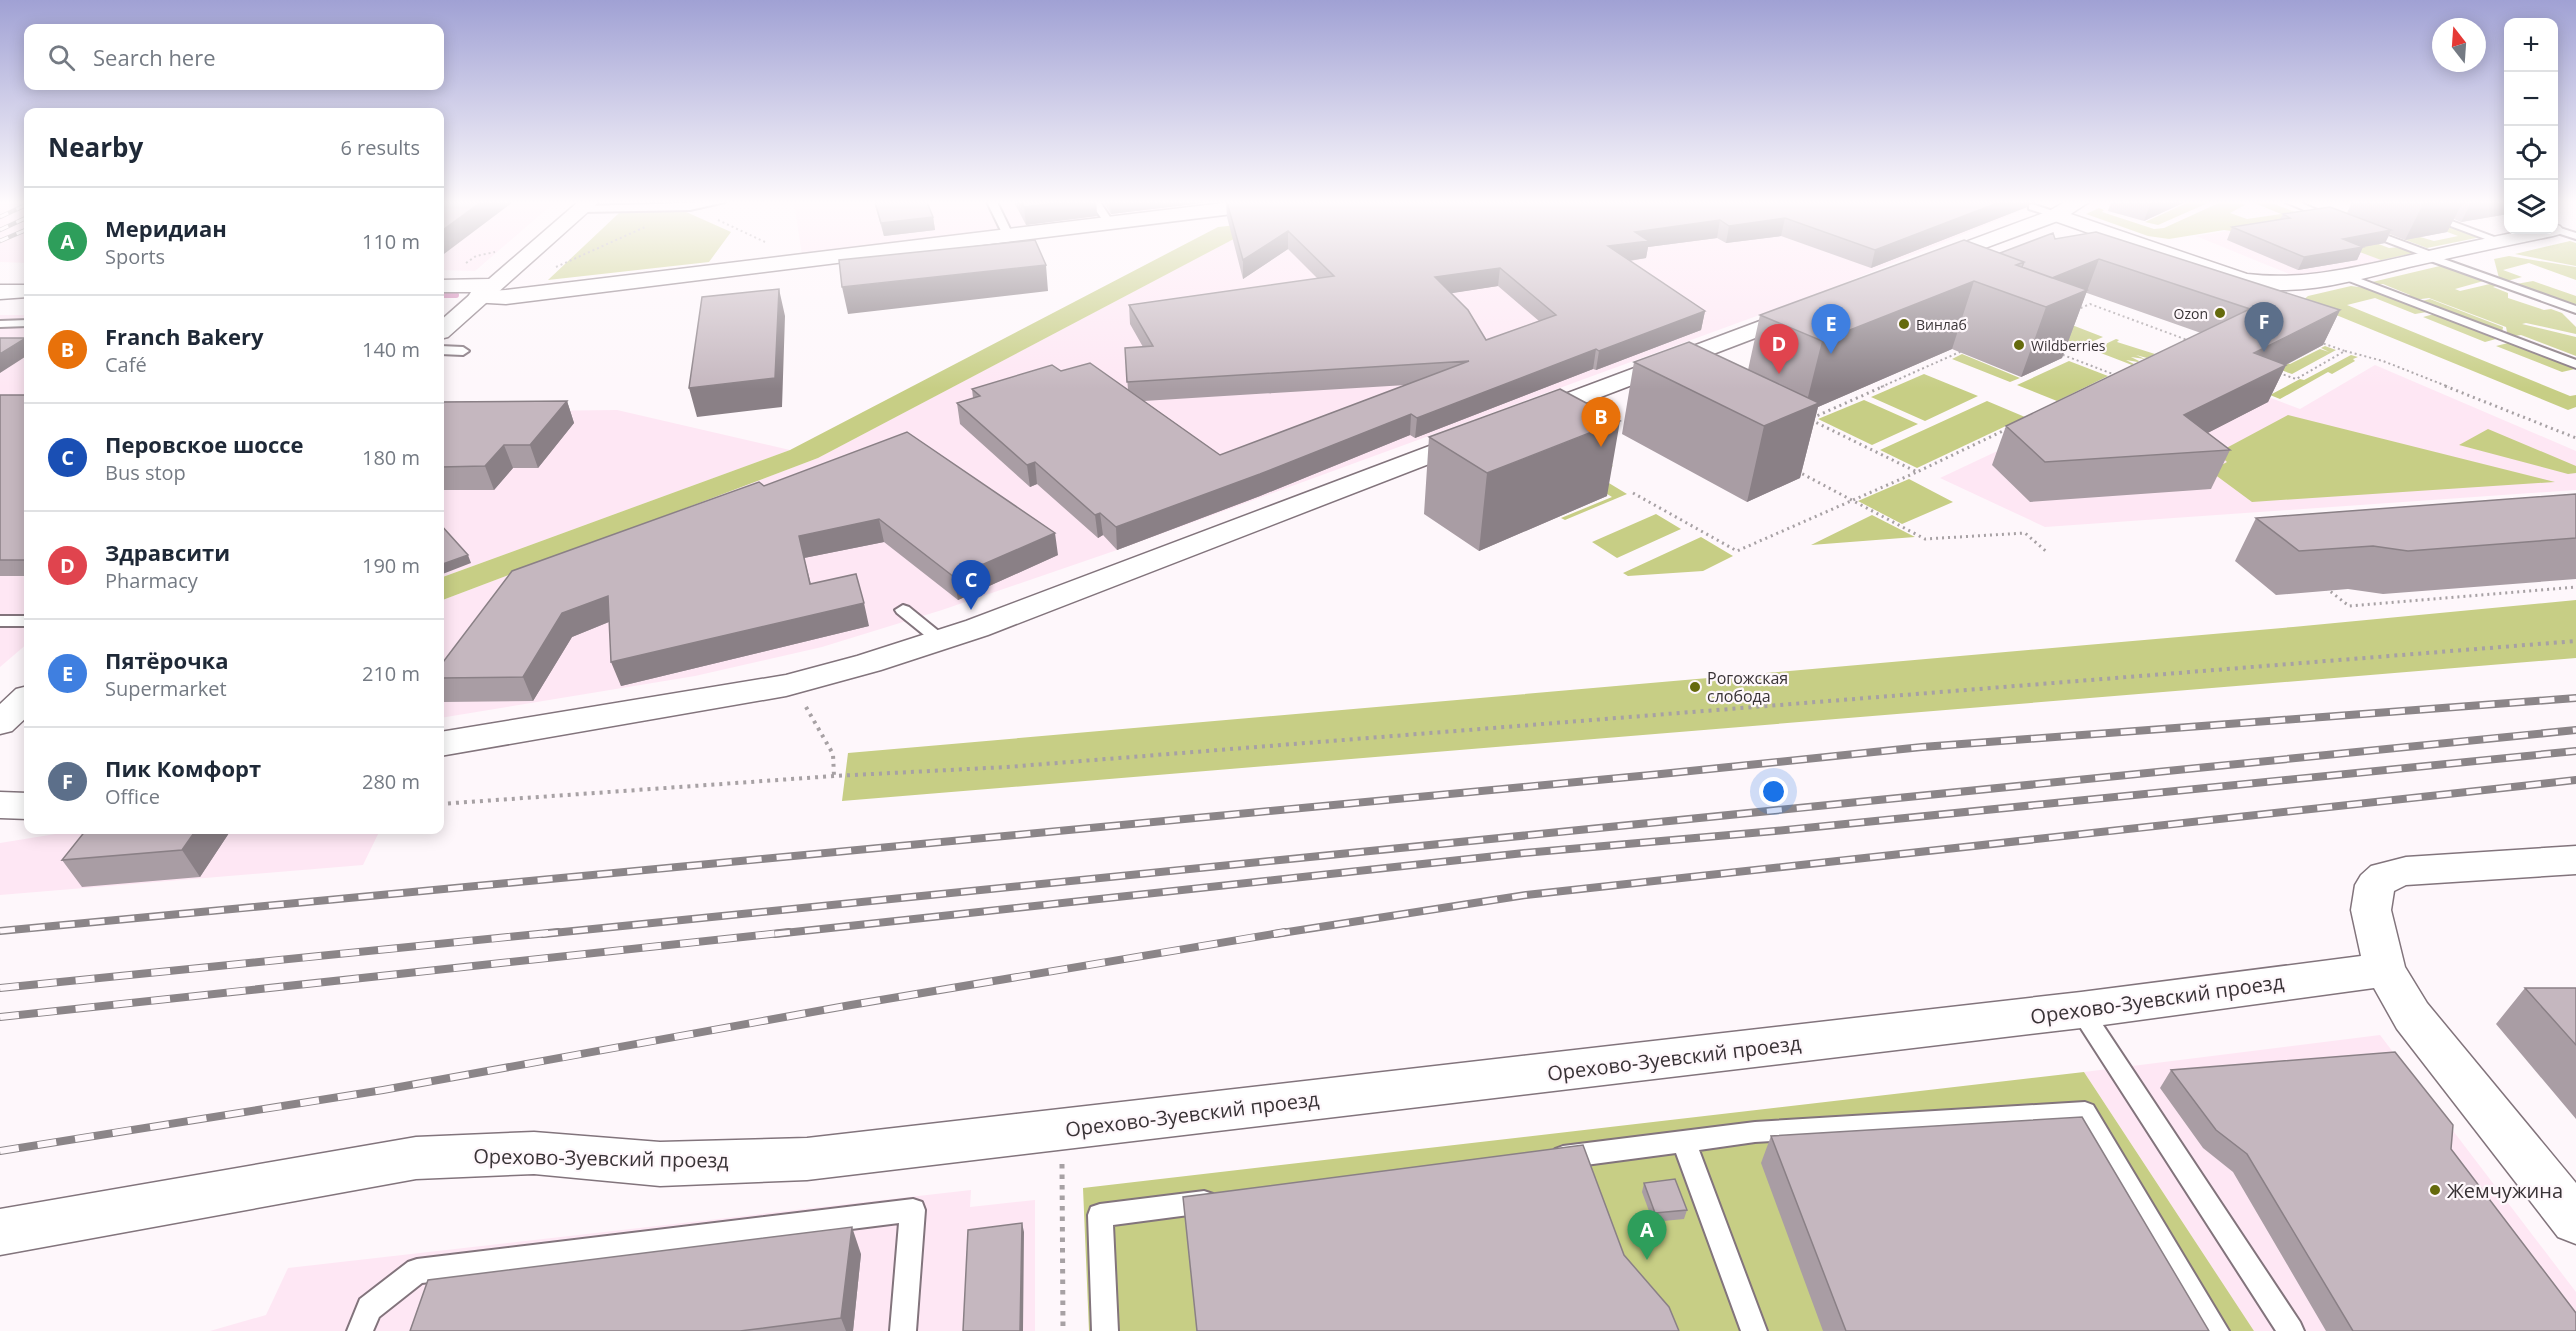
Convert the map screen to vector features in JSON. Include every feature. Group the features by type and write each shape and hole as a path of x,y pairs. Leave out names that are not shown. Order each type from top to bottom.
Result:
{"street":[{"path":"445,323 518,264"},
{"path":"444,286 515,296 762,264"},
{"path":"1908,271 1924,264"},
{"path":"2203,264 2266,289 2399,264"},
{"path":"0,292 24,291"},
{"path":"444,743 786,685 869,663 940,640 1819,306"},
{"path":"0,723 24,701"},
{"path":"0,805 24,806"},
{"path":"2576,860 2406,872 2385,876 2375,885 2371,910 2385,970 2412,1016 2576,1221"},
{"name":"Орехово-Зуевский проезд","path":"0,1232 416,1158 534,1153 660,1164 807,1159 2080,1010 2385,970"}],"lane":[{"path":"2450,264 2576,310"},
{"path":"2345,276 2576,364"},
{"path":"0,324 24,323"},
{"path":"444,350 463,351"},
{"path":"903,610 940,640"},
{"path":"0,621 24,621"},
{"path":"2080,1010 2291,1331"},
{"path":"1544,1159 1755,1132 2085,1112 2216,1331"},
{"path":"1684,1142 1754,1331"},
{"path":"1105,1331 1100,1215 1228,1198"},
{"path":"360,1331 369,1308 417,1271 913,1209 903,1331"}],"path":[{"path":"556,267 562,264"},
{"path":"2069,313 2090,304 2192,341 2181,346"},
{"path":"2311,339 2383,361 2576,438"},
{"path":"1809,419 1962,351"},
{"path":"2277,372 2296,378 2345,351"},
{"path":"2056,352 2119,376 2108,381"},
{"path":"1803,417 1917,472"},
{"path":"1633,493 1737,551 1917,472 2013,426"},
{"path":"1791,468 1925,539 2025,533 2048,553"},
{"path":"2323,586 2349,606 2576,587"},
{"path":"444,804 834,776 1031,765 2576,641"},
{"path":"806,706 832,754 834,776"},
{"path":"1062,1161 1063,1331"}],"shaded area":[{"path":"444,264 483,264 475,271 444,270"},
{"path":"1185,264 1891,264 1825,291 1117,550 942,610 822,647 695,676 444,717 444,599 818,458"},
{"path":"2265,264 2377,264 2310,276 2289,274"},
{"path":"0,315 24,315 24,646 0,667"},
{"path":"2182,364 2300,409 2375,365 2576,451 2576,490 2045,527 1940,478"},
{"path":"617,410 790,450 444,577 444,412"},
{"path":"55,834 378,834 363,865 0,895 0,843"},
{"path":"2380,1035 2576,1292 2576,1331 2254,1331 2084,1072"},
{"path":"971,1190 970,1207 1035,1200 1035,1331 210,1331 266,1315 288,1268"}],"green space":[{"path":"565,264 690,264 548,280"},
{"path":"1147,264 1186,264 818,458 444,599 444,577 790,450"},
{"path":"2495,264 2525,264 2503,270 2522,277 2507,281 2499,278"},
{"path":"2532,264 2576,267 2576,280"},
{"path":"2444,265 2487,280 2455,289 2460,291 2494,283 2499,285 2493,287 2508,293 2508,298 2544,310 2551,309 2562,313 2576,327 2576,334 2522,324 2576,337 2576,356 2521,335 2508,337 2506,327 2429,298 2414,300 2405,297 2410,295 2383,284 2368,283"},
{"path":"2533,281 2576,296 2576,305 2516,284"},
{"path":"2351,286 2366,288 2427,312 2415,314 2375,298 2347,305 2570,396 2576,395 2576,407 2568,410 2302,301 2308,296"},
{"path":"2430,299 2503,327 2502,334 2418,302"},
{"path":"2434,314 2496,339 2485,342 2423,317"},
{"path":"2072,325 2103,337 2082,346 2051,334"},
{"path":"2116,339 2119,340 2117,342 2155,354 2147,358 2136,355 2145,359 2131,357 2138,362 2126,360 2134,364 2132,365 2093,350"},
{"path":"2508,343 2575,369 2562,372 2496,346"},
{"path":"2325,346 2336,350 2292,374 2255,361 2265,356 2290,364 2320,349 2329,352 2321,348"},
{"path":"1962,354 2020,378 2010,382 1952,359"},
{"path":"2351,355 2358,357 2332,374 2328,372 2280,399 2270,395 2300,379 2304,380"},
{"path":"2069,361 2108,376 2057,401 2017,385"},
{"path":"1924,374 1978,396 1925,421 1871,397"},
{"path":"1864,400 1918,424 1872,445 1818,419"},
{"path":"1987,401 2025,417 1917,468 1880,450"},
{"path":"2288,415 2555,482 2252,502 2210,471 2227,462 2217,453"},
{"path":"2488,429 2576,466 2576,473 2568,474 2459,445"},
{"path":"1610,464 1613,466 1594,474 1627,494 1565,520 1561,518 1612,497 1578,476"},
{"path":"1909,479 1953,502 1902,524 1858,501"},
{"path":"1656,514 1681,529 1617,558 1592,542"},
{"path":"1872,515 1915,537 1811,545"},
{"path":"1701,537 1733,556 1703,571 1628,576 1623,573"},
{"path":"2576,600 2576,658 842,801 848,753 2293,627"},
{"path":"2084,1072 2254,1331 1089,1331 1083,1188"}],"building":[{"path":"839,264 1046,265 842,287"},
{"path":"1322,264 1635,264 1705,311 1599,351 1596,349 1417,418 1411,414 1260,474 1116,527 1100,513 1095,515 1035,462 1027,465 957,403 980,396 972,389 1052,365 1061,371 1090,363 1220,455 1469,361 1127,382 1125,348 1153,346 1129,305 1334,276","holes":["1500,268 1556,315 1486,340 1468,310 1435,277"]},
{"path":"1898,264 2018,264 2016,265 2087,290 2046,307 1974,281 1822,341 1760,315"},
{"path":"2023,264 2086,264 2052,278 2022,267"},
{"path":"2114,264 2196,264 2340,310 2254,353 2286,365 2184,415 2230,450 2045,462 2006,426 2250,309"},
{"path":"779,289 775,378 689,388 702,297"},
{"path":"0,338 24,338 24,339 0,354"},
{"path":"1689,342 1819,403 1764,426 1634,362"},
{"path":"1560,389 1620,421 1487,473 1429,437"},
{"path":"0,395 24,395 24,560 0,560"},
{"path":"567,401 530,445 504,445 485,466 444,467 444,402"},
{"path":"907,432 1055,533 954,577 879,519 799,536 810,584 856,574 864,603 611,662 608,596 562,613 523,677 444,678 444,661 512,571 759,482 764,486"},
{"path":"2576,494 2576,538 2408,551 2373,546 2299,551 2256,518"},
{"path":"444,528 468,555 444,564"},
{"path":"83,834 193,834 182,850 62,860"},
{"path":"2525,988 2576,988 2576,1045"},
{"path":"2395,1052 2453,1125 2451,1149 2576,1313 2576,1331 2353,1331 2247,1154 2216,1130 2171,1070"},
{"path":"2082,1117 2209,1331 1846,1331 1771,1136"},
{"path":"1583,1145 1624,1255 1669,1307 1679,1331 1197,1331 1183,1197"},
{"path":"1675,1179 1687,1210 1655,1213 1644,1183"},
{"path":"1022,1223 1020,1331 963,1331 968,1230"},
{"path":"852,1227 841,1318 740,1331 410,1331 428,1280"}],"waterway":[{"path":"444,295 456,295"}],"railway":[{"path":"0,931 1661,774 1922,747 2576,698"},
{"path":"543,934 2576,730"},
{"path":"775,934 1524,853 1775,831 2576,751"},
{"path":"1275,934 1526,895 2576,780"},
{"path":"0,988 558,932"},
{"path":"0,1017 789,932"},
{"path":"0,1151 383,1090 851,1005 1285,932"}],"place":[{"name":"Ozon","path":"2220,313"},
{"name":"Винлаб","path":"1904,324"},
{"name":"Wildberries","path":"2019,345"},
{"name":"Пик Комфорт","path":"2264,352"},
{"name":"Пятёрочка","path":"1831,354"},
{"name":"Здравсити","path":"1779,374"},
{"name":"Franch Bakery","path":"1601,447"},
{"name":"Перовское шоссе","path":"971,610"},
{"name":"Рогожская слобода","path":"1695,687"},
{"name":"Жемчужина","path":"2435,1190"},
{"name":"Меридиан","path":"1647,1260"}]}
